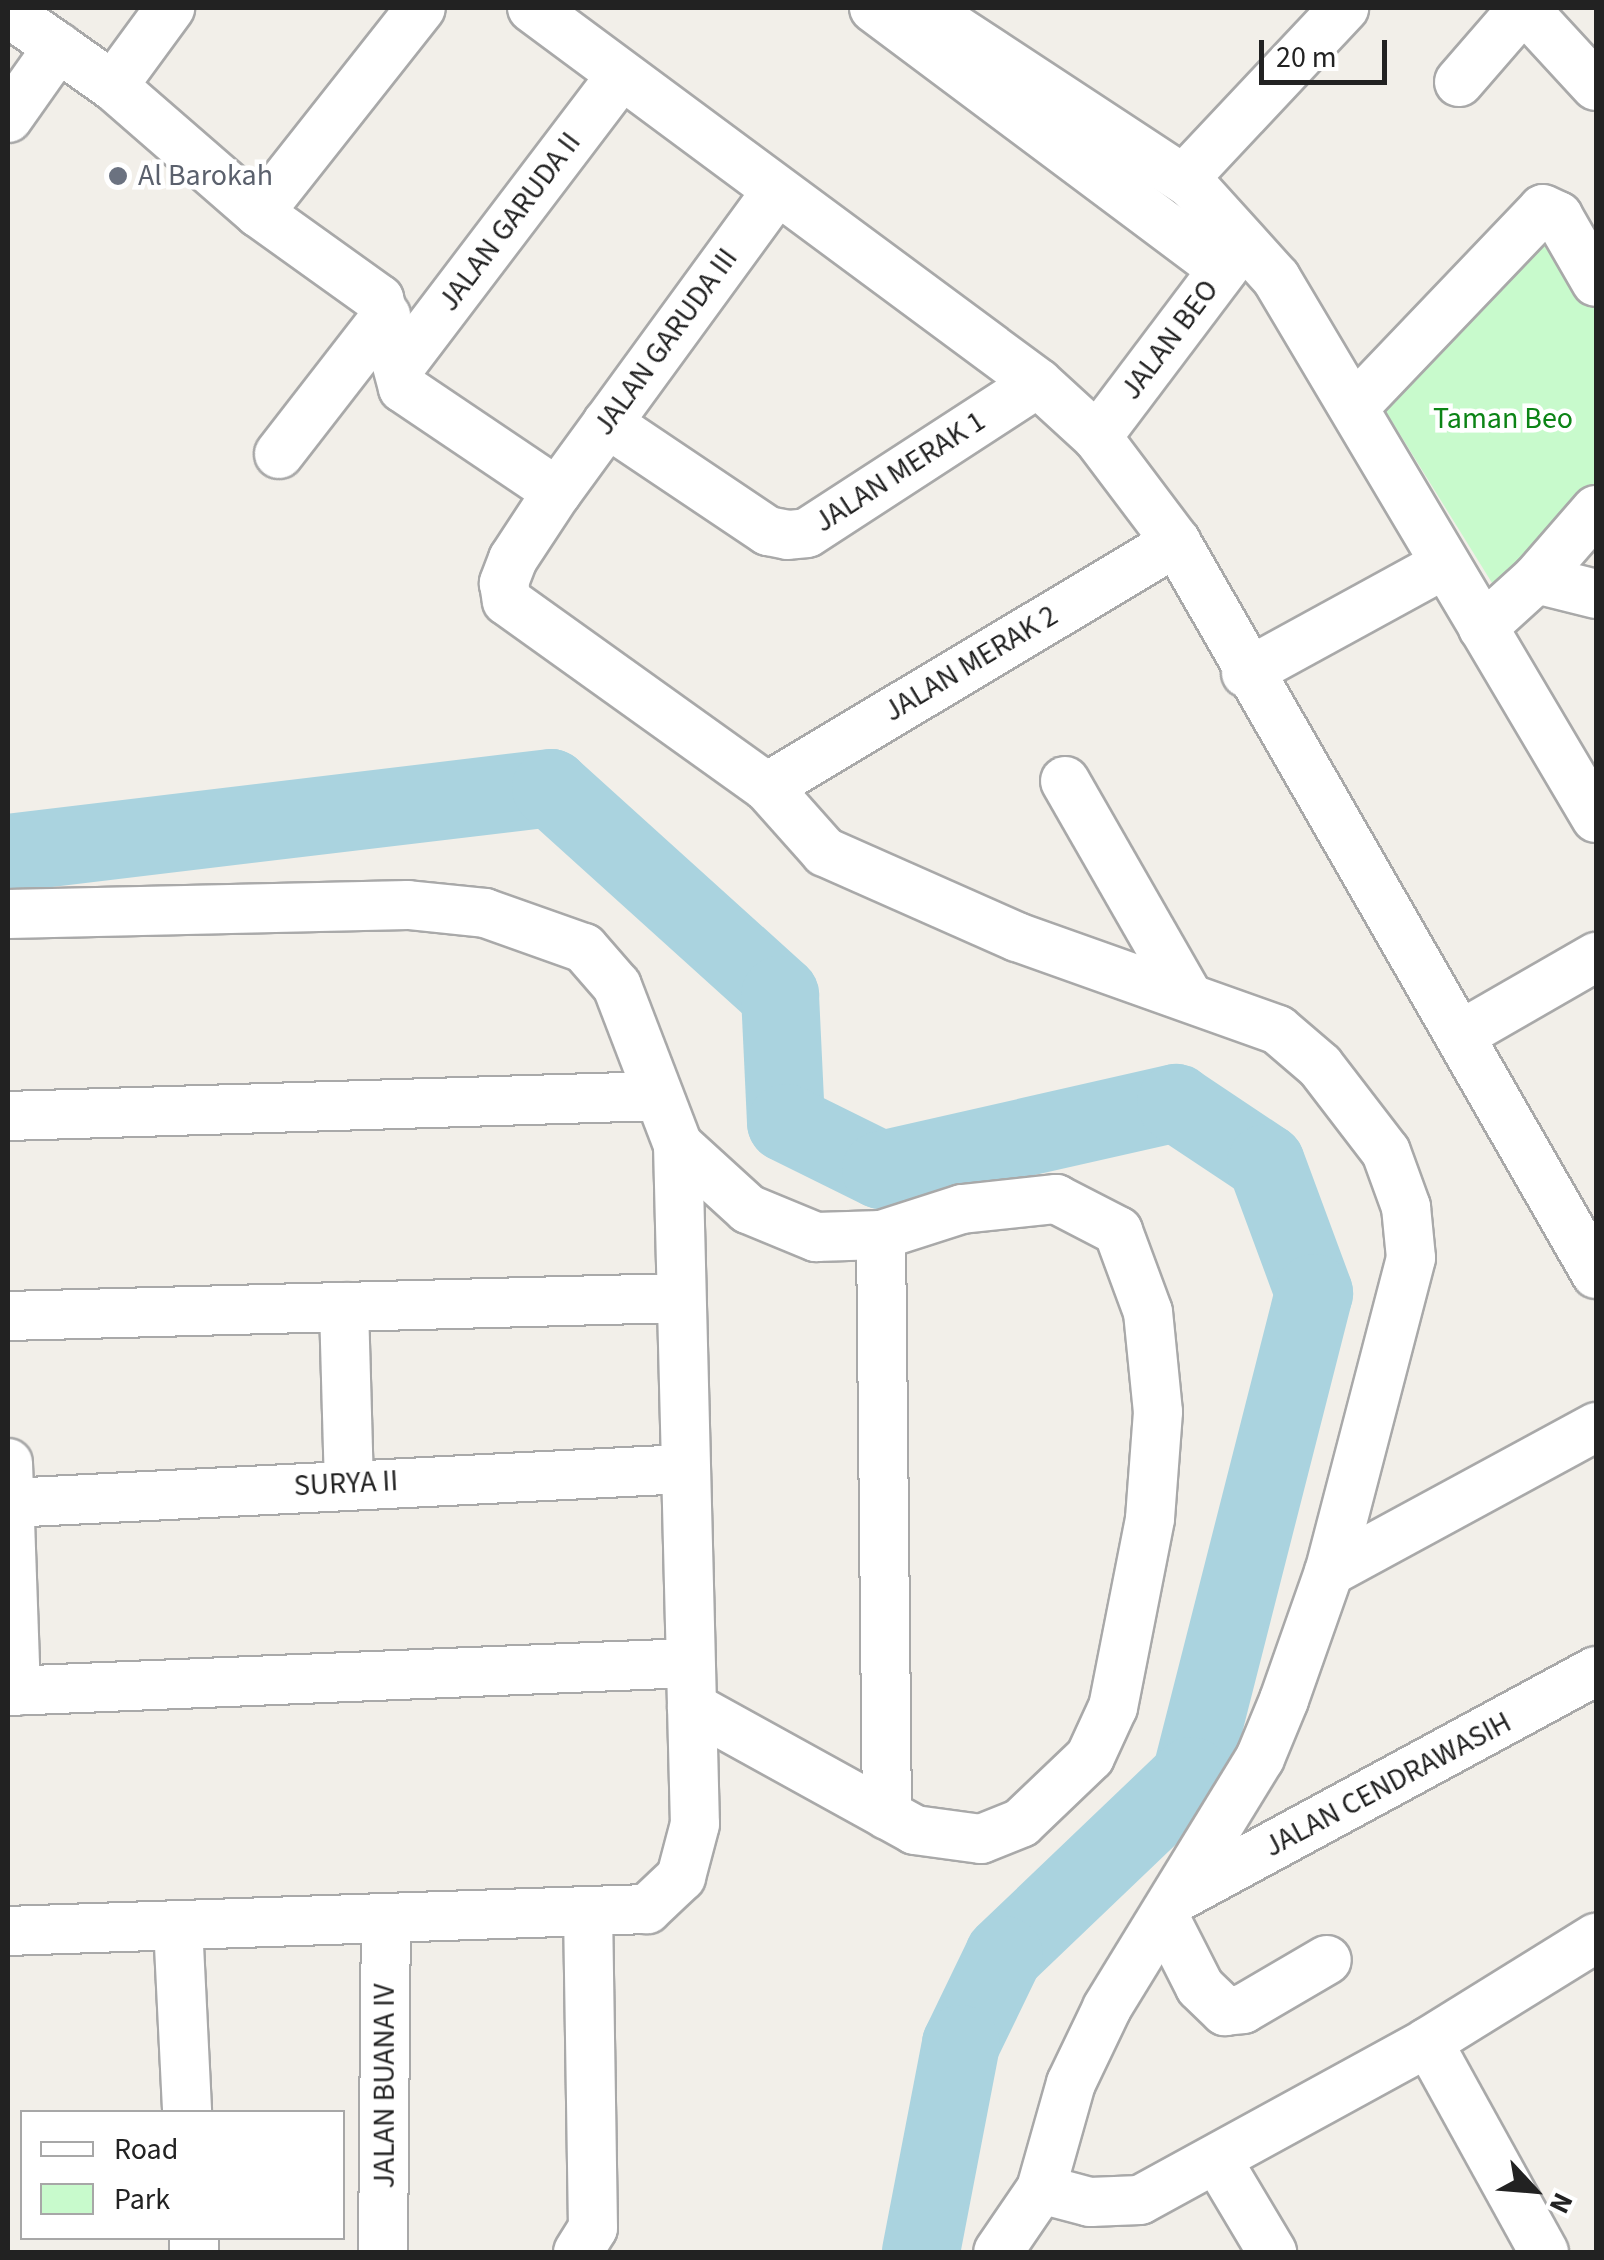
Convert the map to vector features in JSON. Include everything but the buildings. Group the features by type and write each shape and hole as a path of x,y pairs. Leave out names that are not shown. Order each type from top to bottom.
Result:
{"street":[{"path":"113,86 170,8"},
{"path":"259,213 421,8"},
{"path":"532,8 1038,383 1097,437 1176,542 1246,673 1462,1034 1596,1274"},
{"path":"874,8 1233,256 1276,278 1596,818"},
{"path":"923,8 1191,184 1233,256"},
{"path":"1191,184 1193,169 1344,8"},
{"path":"1459,82 1523,8 1596,86"},
{"path":"8,12 113,86 259,213 380,300 403,388 416,402 557,492"},
{"path":"8,118 58,47"},
{"name":"JALAN GARUDA II","path":"399,368 621,76"},
{"name":"JALAN GARUDA III","path":"767,787 507,601 504,583 513,559 557,492 776,192"},
{"path":"1355,406 1543,209 1558,216 1596,282"},
{"name":"JALAN BEO","path":"1097,437 1233,256"},
{"path":"280,454 386,316"},
{"name":"JALAN MERAK 1","path":"608,422 768,531 788,535 807,532 1038,383"},
{"path":"1482,627 1536,579 1596,510"},
{"name":"JALAN MERAK 2","path":"767,787 1176,542"},
{"path":"1246,673 1446,564"},
{"path":"1536,579 1596,594"},
{"path":"1065,781 1186,992"},
{"path":"767,787 825,852 856,867 1017,936 1186,992 1278,1030 1320,1066 1386,1152 1406,1206 1411,1258 1329,1572 1260,1758 1108,2008 1070,2083 1041,2189 998,2252"},
{"path":"8,914 408,905 485,913 584,948 617,986 678,1145 678,1298 695,1824 681,1876 648,1910 8,1931"},
{"path":"1462,1034 1596,957"},
{"path":"8,1116 658,1096"},
{"path":"8,1483 12,1691 691,1685 915,1830 982,1840 1021,1823 1090,1757 1117,1688 1150,1519 1158,1412 1148,1312 1118,1230 1056,1199 962,1208 881,1236 816,1237 748,1208 678,1145"},
{"path":"881,1236 887,1815"},
{"path":"8,1316 678,1298"},
{"path":"344,1307 349,1484"},
{"path":"1329,1572 1596,1427"},
{"name":"SURYA II","path":"8,1483 349,1484 684,1468"},
{"name":"JALAN CENDRAWASIH","path":"1172,1908 1596,1671"},
{"path":"1172,1908 1200,1987 1225,2012 1243,2009 1327,1960"},
{"path":"578,2252 594,2228 588,1912"},
{"name":"JALAN BUANA IV","path":"384,2252 386,1919"},
{"path":"178,1925 187,2110"},
{"path":"1041,2189 1090,2202 1140,2200 1219,2163 1428,2042 1596,1938"},
{"path":"1428,2042 1544,2252"},
{"path":"1219,2163 1272,2252"}],"green space":[{"name":"Taman Beo","path":"1549,229 1596,311 1596,493 1502,599 1383,407"}],"waterway":[{"path":"8,853 551,788 780,995 786,1123 881,1170 1176,1103 1266,1163 1314,1293 1191,1776 1004,1955 961,2044 921,2252"}],"place":[{"name":"Al Barokah","path":"118,176"}]}
